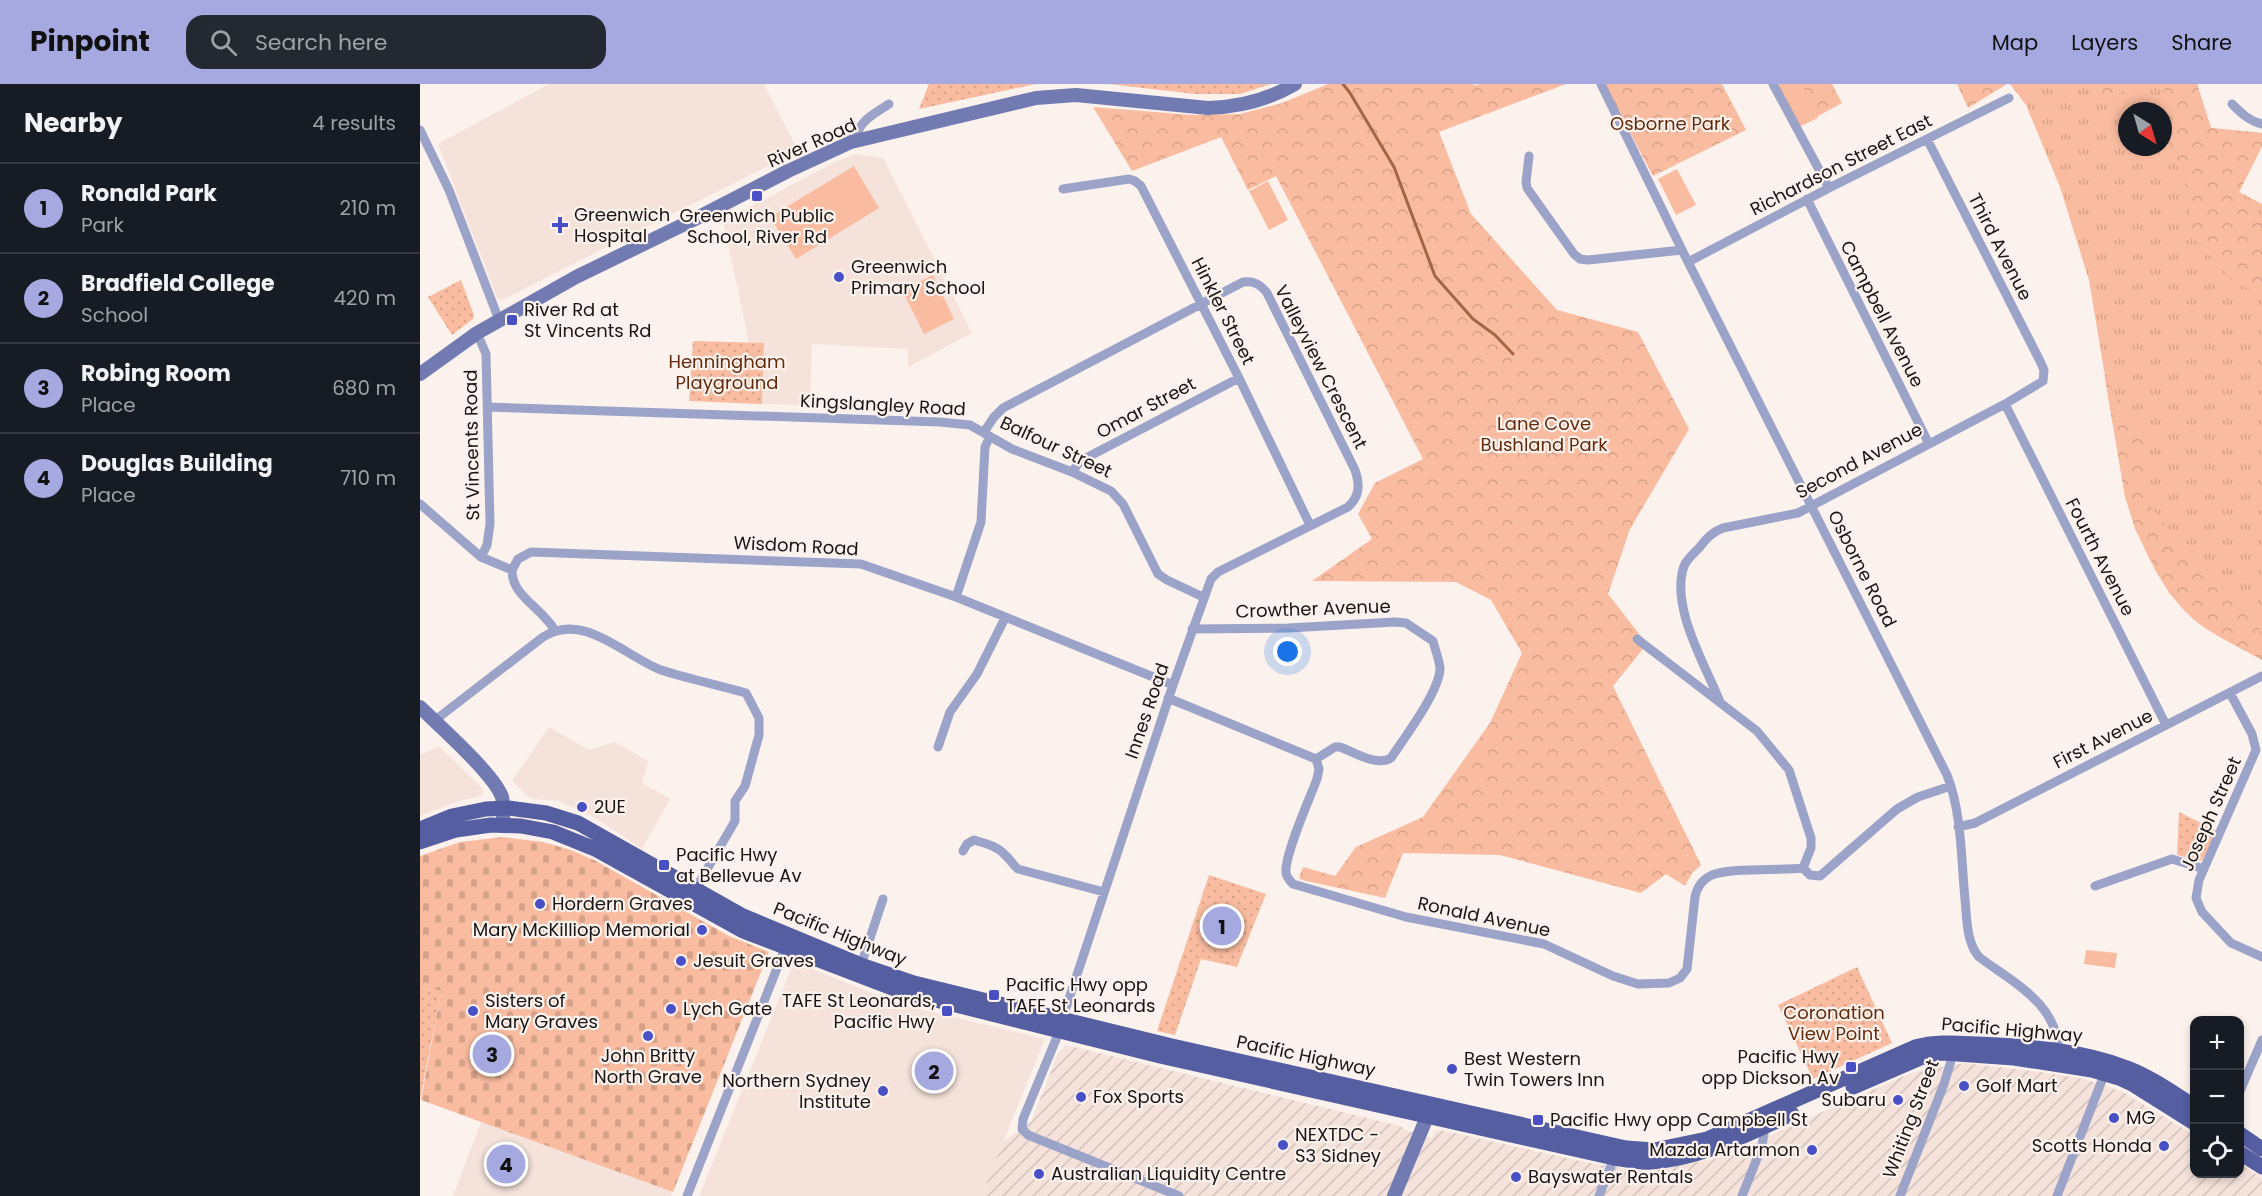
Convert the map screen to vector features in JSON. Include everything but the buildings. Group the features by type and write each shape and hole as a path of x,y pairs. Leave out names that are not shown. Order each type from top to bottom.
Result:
{"main road":[{"name":"River Road","path":"420,374 477,333 576,277 788,171 857,141 1036,98 1076,95 1224,108 1259,101 1295,84"},
{"path":"420,707 476,762 496,787 502,798 503,825"},
{"name":"Pacific Highway","path":"420,829 469,812 503,808 546,813 578,823 787,942 900,991 1430,1110 1614,1158 1650,1162 1684,1157 1718,1147 1920,1057 1953,1054 2059,1058"},
{"name":"Pacific Highway","path":"420,842 456,830 503,825 543,830 573,838 735,927 1061,1026"},
{"name":"Pacific Highway","path":"1430,1110 1615,1146 1654,1150 1717,1136 1906,1051 1929,1043 1994,1045 2136,1072 2190,1104"},
{"name":"Pacific Highway","path":"2107,1068 2190,1120"},
{"path":"1394,1196 1430,1110"},
{"path":"2244,1137 2262,1149"},
{"path":"2244,1156 2262,1167"}],"street":[{"name":"Osborne Road","path":"1601,84 1951,786 1958,827 1968,928 1973,950 2044,1007 2056,1031 2059,1058"},
{"path":"1773,84 1828,188"},
{"name":"Richardson Street East","path":"1688,262 1828,188 2009,98"},
{"path":"857,141 857,132 862,124 889,104"},
{"path":"2232,104 2252,121 2262,124"},
{"path":"420,130 449,190 499,320"},
{"name":"Third Avenue","path":"1927,139 2044,370"},
{"path":"1529,156 1527,188 1574,254 1580,259 1682,250"},
{"name":"Hinkler Street","path":"1063,189 1130,179 1138,183 1239,378 1310,525"},
{"name":"Campbell Avenue","path":"1807,200 1928,442"},
{"name":"Valleyview Crescent","path":"1200,304 1243,282 1256,282 1262,286 1356,470 1359,481 1358,493"},
{"name":"Kingslangley Road","path":"488,407 964,423 987,434 994,417 1003,408 1200,304"},
{"name":"St Vincents Road","path":"477,333 486,354 488,407 490,535 481,557"},
{"name":"Second Avenue","path":"1720,702 1681,605 1683,568 1714,531 1779,518 1811,507 1928,442 2005,404 2043,381 2044,370"},
{"name":"Omar Street","path":"1072,472 1086,458 1239,378"},
{"name":"Fourth Avenue","path":"2005,404 2166,725"},
{"path":"956,597 981,522 987,434"},
{"name":"Balfour Street","path":"987,434 1012,449 1072,472 1118,496 1158,574 1203,597"},
{"name":"Innes Road","path":"1179,1196 1028,1135 1022,1129 1023,1119 1061,1026 1168,698 1211,579 1218,572 1348,507 1358,493"},
{"path":"420,504 481,557 512,570 515,588 547,618 555,631"},
{"name":"Wisdom Road","path":"512,570 518,559 531,552 861,564 956,597 1173,685"},
{"path":"938,747 950,712 977,674 1005,618"},
{"name":"Crowther Avenue","path":"1192,630 1395,622 1406,623 1433,641 1440,668 1438,676 1428,700 1391,758 1387,761 1377,761 1335,747 1316,759"},
{"path":"434,721 543,637 555,631 571,628 586,631 661,669 746,693 759,718 759,735 745,786 735,801 735,821 694,890"},
{"path":"1636,639 1757,731 1789,770 1811,838 1811,848 1803,868"},
{"name":"First Avenue","path":"1958,827 1975,823 2262,676"},
{"name":"Joseph Street","path":"2230,693 2252,734 2256,750 2196,891 2198,907 2231,943 2262,957"},
{"path":"1168,698 1316,759"},
{"name":"Ronald Avenue","path":"1316,759 1319,769 1317,779 1286,867 1289,880 1293,884 1406,917 1544,944 1614,976 1638,984 1669,983 1680,978 1687,969 1695,897 1705,879 1727,872 1803,868 1810,875 1820,876 1897,809 1917,797 1951,786"},
{"path":"963,851 967,844 974,840 989,844 1005,855 1018,870 1104,892"},
{"path":"2095,886 2172,859 2204,869"},
{"path":"861,965 883,899"},
{"path":"687,1196 787,942"},
{"path":"2244,1082 2262,1040"},
{"name":"Whiting Street","path":"1900,1196 1944,1084 1953,1054"},
{"path":"2057,1196 2107,1068"},
{"path":"1742,1196 1762,1146 1765,1126"},
{"path":"1599,1196 1614,1158"}],"shaded area":[{"name":"Greenwich Hospital","path":"549,84 764,84 798,151 502,300 497,298 438,144"},
{"name":"Greenwich Primary School","path":"856,154 883,158 972,333 908,367 908,349 812,344 810,405 762,404 764,344 749,342 723,221 837,161"},
{"path":"549,727 589,750 615,742 648,761 642,783 670,799 642,849 597,819 559,801 533,799 512,781"},
{"path":"439,746 483,789 483,793 481,796 459,801 420,816 420,755"},
{"name":"Northern Sydney Institute","path":"794,962 903,1005 1045,1039 981,1196 699,1196"},
{"path":"1066,1045 1400,1126 1405,1130 1432,1138 1435,1131 1441,1130 1594,1164 1647,1172 1718,1158 1911,1073 1964,1063 2040,1072 2084,1079 2121,1091 2190,1133 2190,1178 2244,1178 2244,1166 2262,1178 2262,1196 981,1196 1003,1142 1031,1122 1058,1053"},
{"path":"481,1122 673,1192 671,1196 453,1196"}],"green space":[{"path":"929,84 1036,84 919,109"},
{"path":"1108,84 1271,84 1240,94 1195,94"},
{"name":"Lane Cove Bushland Park","path":"1328,84 1474,84 1473,86 1480,84 1566,84 1439,132 1471,214 1557,310 1638,332 1689,429 1630,529 1608,594 1647,644 1613,686 1701,865 1692,873 1685,886 1666,874 1641,893 1500,855 1403,853 1385,898 1299,878 1303,867 1335,876 1356,847 1423,817 1490,723 1522,653 1491,600 1456,582 1312,581 1372,539 1358,514 1375,483 1423,459 1276,176 1248,190 1221,137 1132,171 1093,107 1192,115 1240,114 1282,103"},
{"name":"Osborne Park","path":"1604,84 1722,84 1746,130 1653,176"},
{"name":"Osborne Park","path":"1770,84 1832,84 1842,103 1800,126"},
{"path":"1794,84 1802,84 1818,118 1801,126 1783,89"},
{"path":"1957,84 2007,84 1968,108"},
{"path":"2010,84 2197,84 2211,128 2262,133 2262,146 2239,192 2262,204 2262,660 2205,628 2191,617 2177,603 2145,551 2125,496 2089,280 2060,187 2026,105"},
{"path":"2087,84 2128,84 2129,89 2104,102"},
{"path":"2166,84 2197,84 2211,128 2262,133 2262,146 2239,192 2262,217 2262,295 2235,283 2194,239 2184,176 2171,156 2172,102 2160,102"},
{"path":"854,166 879,208 796,259 770,217"},
{"path":"1677,169 1696,205 1676,215 1658,179"},
{"path":"1268,181 1288,220 1269,230 1249,191"},
{"path":"933,275 954,319 924,334 902,290"},
{"path":"461,280 474,315 473,319 452,335 428,297"},
{"name":"Henningham Playground","path":"693,341 764,343 762,404 689,401"},
{"path":"2105,379 2142,432 2151,507 2194,561 2256,618 2262,642 2262,660 2204,627 2169,593 2135,529 2125,496"},
{"path":"2179,812 2217,831 2200,861 2177,855"},
{"path":"503,837 543,842 571,850 596,861 729,936 769,952 673,1192 421,1100 441,991 420,988 420,856 460,842"},
{"path":"1209,875 1266,894 1237,967 1201,959 1175,1035 1157,1031"},
{"path":"2086,950 2117,953 2115,968 2084,964"},
{"name":"Coronation View Point","path":"1857,967 1892,1043 1813,1079 1778,1005"},
{"path":"420,988 441,991 420,1100"}],"waterway":[{"path":"1343,84 1394,167 1435,276 1473,319 1495,335 1513,354"}],"place":[{"name":"Greenwich Public School, River Rd","path":"757,196"},
{"name":"Greenwich Hospital","path":"560,225"},
{"name":"Greenwich Primary School","path":"839,277"},
{"name":"River Rd at St Vincents Rd","path":"512,320"},
{"name":"2UE","path":"582,807"},
{"name":"Pacific Hwy at Bellevue Av","path":"664,865"},
{"name":"Hordern Graves","path":"540,904"},
{"name":"Ronald Park","path":"1222,926"},
{"name":"Mary McKilliop Memorial","path":"702,930"},
{"name":"Jesuit Graves","path":"681,961"},
{"name":"Pacific Hwy opp TAFE St Leonards","path":"994,995"},
{"name":"Lych Gate","path":"671,1009"},
{"name":"Sisters of Mary Graves","path":"473,1011"},
{"name":"TAFE St Leonards, Pacific Hwy","path":"947,1011"},
{"name":"John Britty North Grave","path":"648,1036"},
{"name":"Robing Room","path":"492,1054"},
{"name":"Pacific Hwy opp Dickson Av","path":"1851,1067"},
{"name":"Best Western Twin Towers Inn","path":"1452,1069"},
{"name":"Bradfield College","path":"934,1071"},
{"name":"Golf Mart","path":"1964,1086"},
{"name":"Northern Sydney Institute","path":"883,1091"},
{"name":"Fox Sports","path":"1081,1097"},
{"name":"Subaru","path":"1898,1100"},
{"name":"MG","path":"2114,1118"},
{"name":"Pacific Hwy opp Campbell St","path":"1538,1120"},
{"name":"NEXTDC - S3 Sidney","path":"1283,1145"},
{"name":"Scotts Honda","path":"2164,1146"},
{"name":"Mazda Artarmon","path":"1812,1150"},
{"name":"Douglas Building","path":"506,1164"},
{"name":"Australian Liquidity Centre","path":"1039,1174"},
{"name":"Bayswater Rentals","path":"1516,1177"}]}
